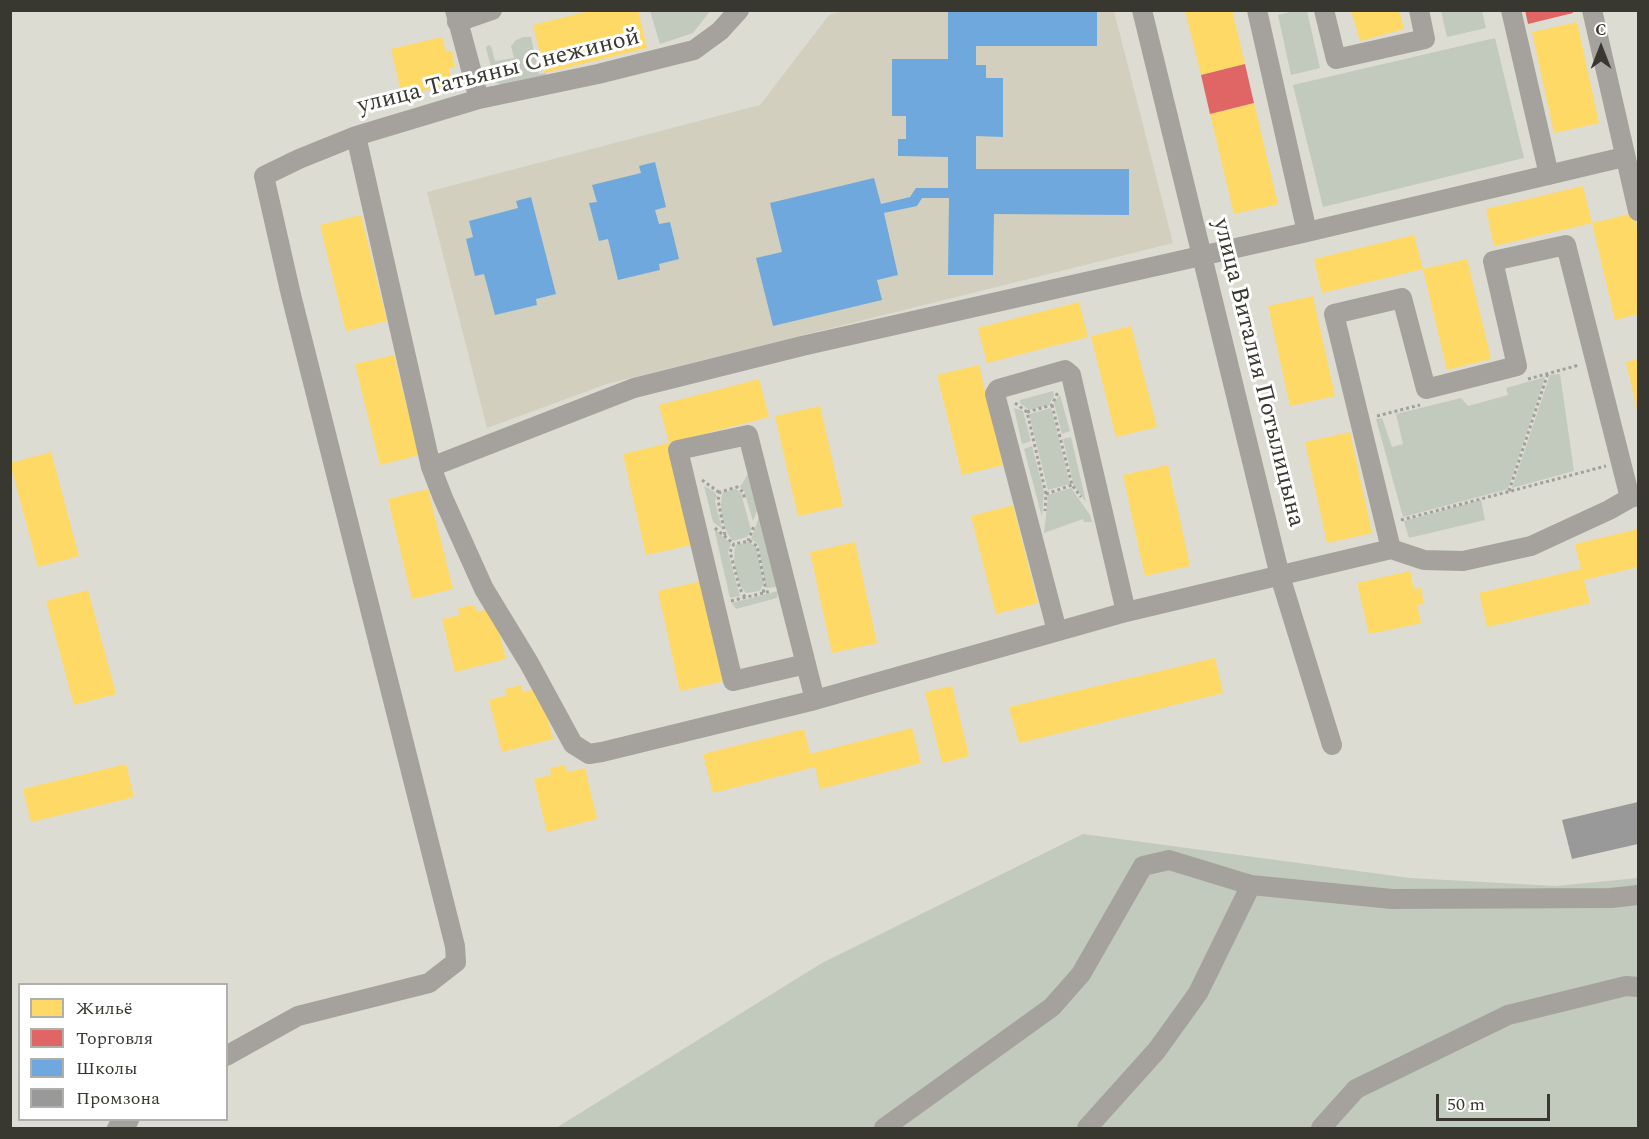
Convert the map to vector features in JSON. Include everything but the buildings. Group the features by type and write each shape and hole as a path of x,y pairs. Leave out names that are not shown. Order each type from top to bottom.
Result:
{"street":[{"path":"479,99 456,16 492,10"},
{"name":"улица Татьяны Снежиной","path":"228,1055 298,1016 429,983 456,962 456,946 291,295 264,176 298,159 356,136 479,99 598,74 694,50 720,31 739,10"},
{"name":"улица Виталия Потылицына","path":"1142,10 1280,576 1332,745"},
{"path":"1257,10 1307,232"},
{"path":"1324,10 1336,59 1425,39 1419,10"},
{"path":"1512,10 1549,175"},
{"path":"1592,10 1638,211"},
{"path":"356,136 431,467 484,589 529,663 573,744 588,754 815,700 1126,612 1391,549 1424,560 1463,561 1531,546 1634,497 1621,461 1566,245 1493,261 1517,366 1426,389 1402,298 1334,314 1391,549"},
{"path":"431,467 634,388 802,346 1307,232 1624,157"},
{"path":"1057,631 995,396 997,390 1067,370 1071,375 1126,612"},
{"path":"806,664 733,681 678,450 748,435 786,587 806,664 815,700"},
{"path":"884,1128 1052,1007 1081,974 1143,866 1169,860 1251,885 1392,899 1611,898 1638,895"},
{"path":"1086,1128 1157,1050 1198,993 1251,885"},
{"path":"1321,1128 1356,1089 1508,1015 1626,986 1638,987"}],"path":[{"path":"1067,370 1052,405 1072,485 1083,501"},
{"path":"1509,491 1548,373"},
{"path":"997,390 1027,412 1046,494 1044,513"},
{"path":"1027,412 1052,405"},
{"path":"1385,525 1621,461"},
{"path":"1046,494 1072,485"},
{"path":"725,535 718,500 720,492 736,487 743,492 746,501"},
{"path":"751,519 753,527"},
{"path":"745,597 740,589 730,552 734,544 750,541 757,546 765,585 763,593"},
{"path":"715,604 786,587"}],"shaded area":[{"path":"650,10 710,11 693,33 660,44"},
{"path":"847,10 1114,11 1173,243 607,384 487,428 427,192 760,105 829,15"},
{"path":"1297,10 1307,11 1320,68 1291,75 1278,15"},
{"path":"1441,11 1482,11 1486,28 1447,37"},
{"path":"523,37 531,37 539,74 546,73 547,78 503,86 495,82 486,48 488,45 491,46 495,61 514,58 511,46"},
{"path":"1495,38 1524,158 1323,207 1293,85"},
{"path":"1560,374 1574,471 1512,488 1550,375"},
{"path":"1545,377 1508,489 1403,517 1376,419 1382,418 1392,447 1403,444 1396,414 1461,398 1468,406 1508,395 1506,388"},
{"path":"1053,391 1054,395 1049,405 1029,410 1020,403 1020,400"},
{"path":"1060,395 1070,431 1062,434 1054,403"},
{"path":"1014,408 1023,411 1031,441 1022,444"},
{"path":"1051,408 1070,484 1048,490 1029,414"},
{"path":"1071,437 1086,502 1074,486 1063,439"},
{"path":"1032,446 1044,492 1042,517 1024,449"},
{"path":"748,474 758,508 753,521 744,491 740,487"},
{"path":"704,486 715,492 722,529 713,522"},
{"path":"1071,488 1090,515 1092,522 1084,522 1083,519 1044,533 1048,495"},
{"path":"736,489 741,493 751,530 747,537 733,541 724,524 721,504 723,492"},
{"path":"1481,500 1485,520 1409,538 1404,521"},
{"path":"759,517 777,587 766,588 758,544 751,539"},
{"path":"714,528 731,544 728,552 740,596 730,598"},
{"path":"749,542 756,547 764,583 760,591 746,593 738,577 734,556 736,545"},
{"path":"778,591 777,598 736,609 732,603"},
{"path":"1083,834 1410,878 1556,886 1638,878 1638,1128 556,1128 822,963"}]}
